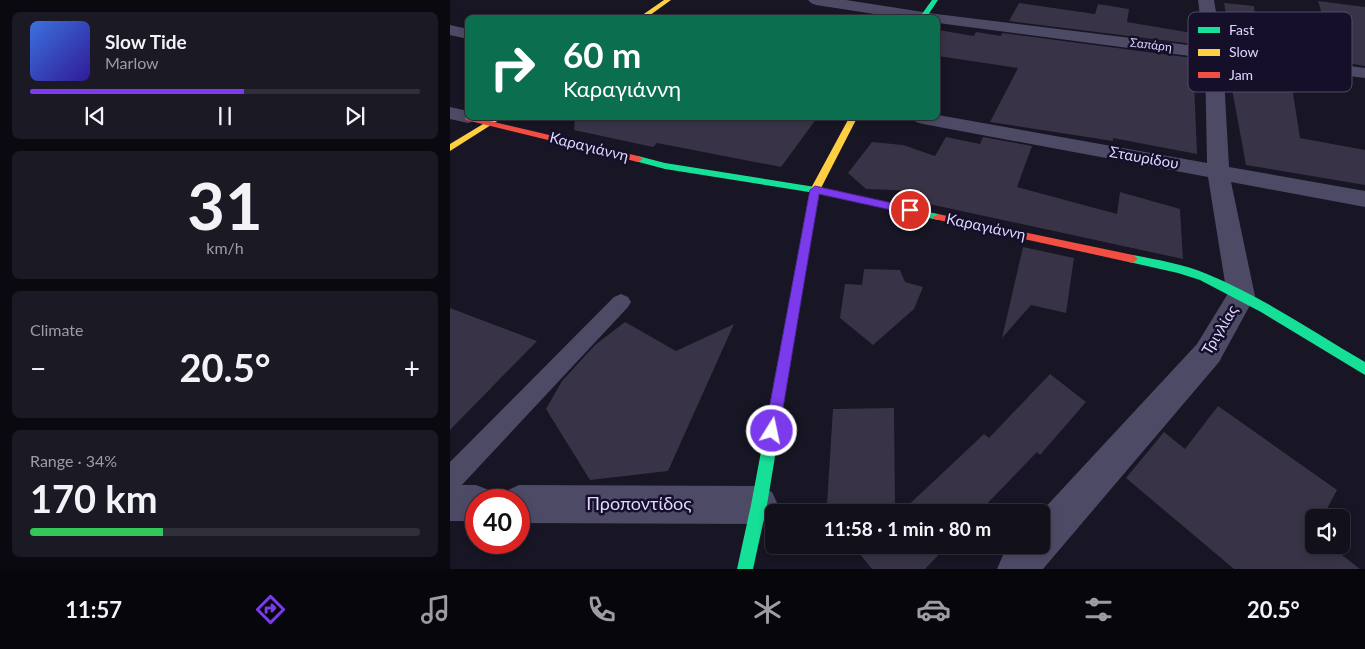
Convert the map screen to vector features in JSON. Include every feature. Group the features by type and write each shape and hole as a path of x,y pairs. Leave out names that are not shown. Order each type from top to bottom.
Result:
{"street":[{"path":"646,15 668,0"},
{"name":"Σαπάρη","path":"816,0 916,15"},
{"path":"930,15 935,0"},
{"name":"Σαπάρη","path":"940,18 1188,51"},
{"path":"450,30 465,33"},
{"name":"Σαπάρη","path":"1352,71 1365,73"},
{"name":"Τριγλίας","path":"1027,558 1208,353 1240,296 1218,172 1215,92"},
{"name":"Καραγιάννη","path":"450,113 465,116"},
{"path":"450,148 494,120"},
{"name":"Καραγιάννη","path":"494,120 665,166 815,190 1203,276 1365,369"},
{"path":"745,569 759,505 815,190 852,120"},
{"name":"Σταυρίδου","path":"934,120 1365,199"},
{"path":"450,503 465,503"},
{"name":"Προποντίδος","path":"530,504 759,505"}],"lane":[{"path":"450,479 621,302"}],"building":[{"path":"1318,1 1365,7 1365,66 1352,64 1352,12 1321,12"},
{"path":"1019,3 1095,14 1098,4 1129,9 1127,22 1188,32 1188,43 1009,21"},
{"path":"1224,3 1254,6 1255,12 1226,12"},
{"path":"940,30 974,36 976,32 1001,36 1002,33 1188,57 1188,92 1194,92 1197,154 1113,138 1113,141 990,122 1018,68 940,56"},
{"path":"1233,92 1293,92 1300,138 1365,150 1365,185 1246,165"},
{"path":"575,120 816,120 781,167 657,143 653,147 574,130"},
{"path":"946,137 980,144 983,137 1032,146 1017,187 1117,214 1120,192 1180,209 1183,259 915,201 921,191 866,189 848,173 872,142 903,145 935,156"},
{"path":"1023,247 1074,258 1066,313 1031,305 1002,338"},
{"path":"864,269 900,270 905,282 923,287 914,309 873,345 840,318 845,284 862,285"},
{"path":"450,308 537,341 450,430"},
{"path":"625,322 676,351 734,324 668,471 590,480 546,409 562,381 595,345"},
{"path":"1050,374 1086,402 1040,455 1037,452 987,504 910,504 984,434 989,438"},
{"path":"1218,406 1337,490 1327,509 1305,509 1305,554 1341,554 1360,569 1234,569 1126,478 1164,432 1185,449"},
{"path":"894,408 895,503 827,504 833,409"},
{"path":"860,554 939,554 925,569 872,569"}],"traffic: fast":[{"path":"924,15 935,0"},
{"path":"638,159 665,166 815,190 938,217"},
{"path":"745,569 759,505 807,233"},
{"path":"1133,259 1169,266 1204,277 1266,309 1365,369"}],"traffic: slow":[{"path":"646,15 668,0"},
{"path":"450,148 495,120"},
{"path":"807,233 815,190 852,120"}],"traffic: jam":[{"path":"477,120 638,159"},
{"path":"938,217 1133,259"}],"route":[{"path":"772,431 815,190 910,210"}]}
